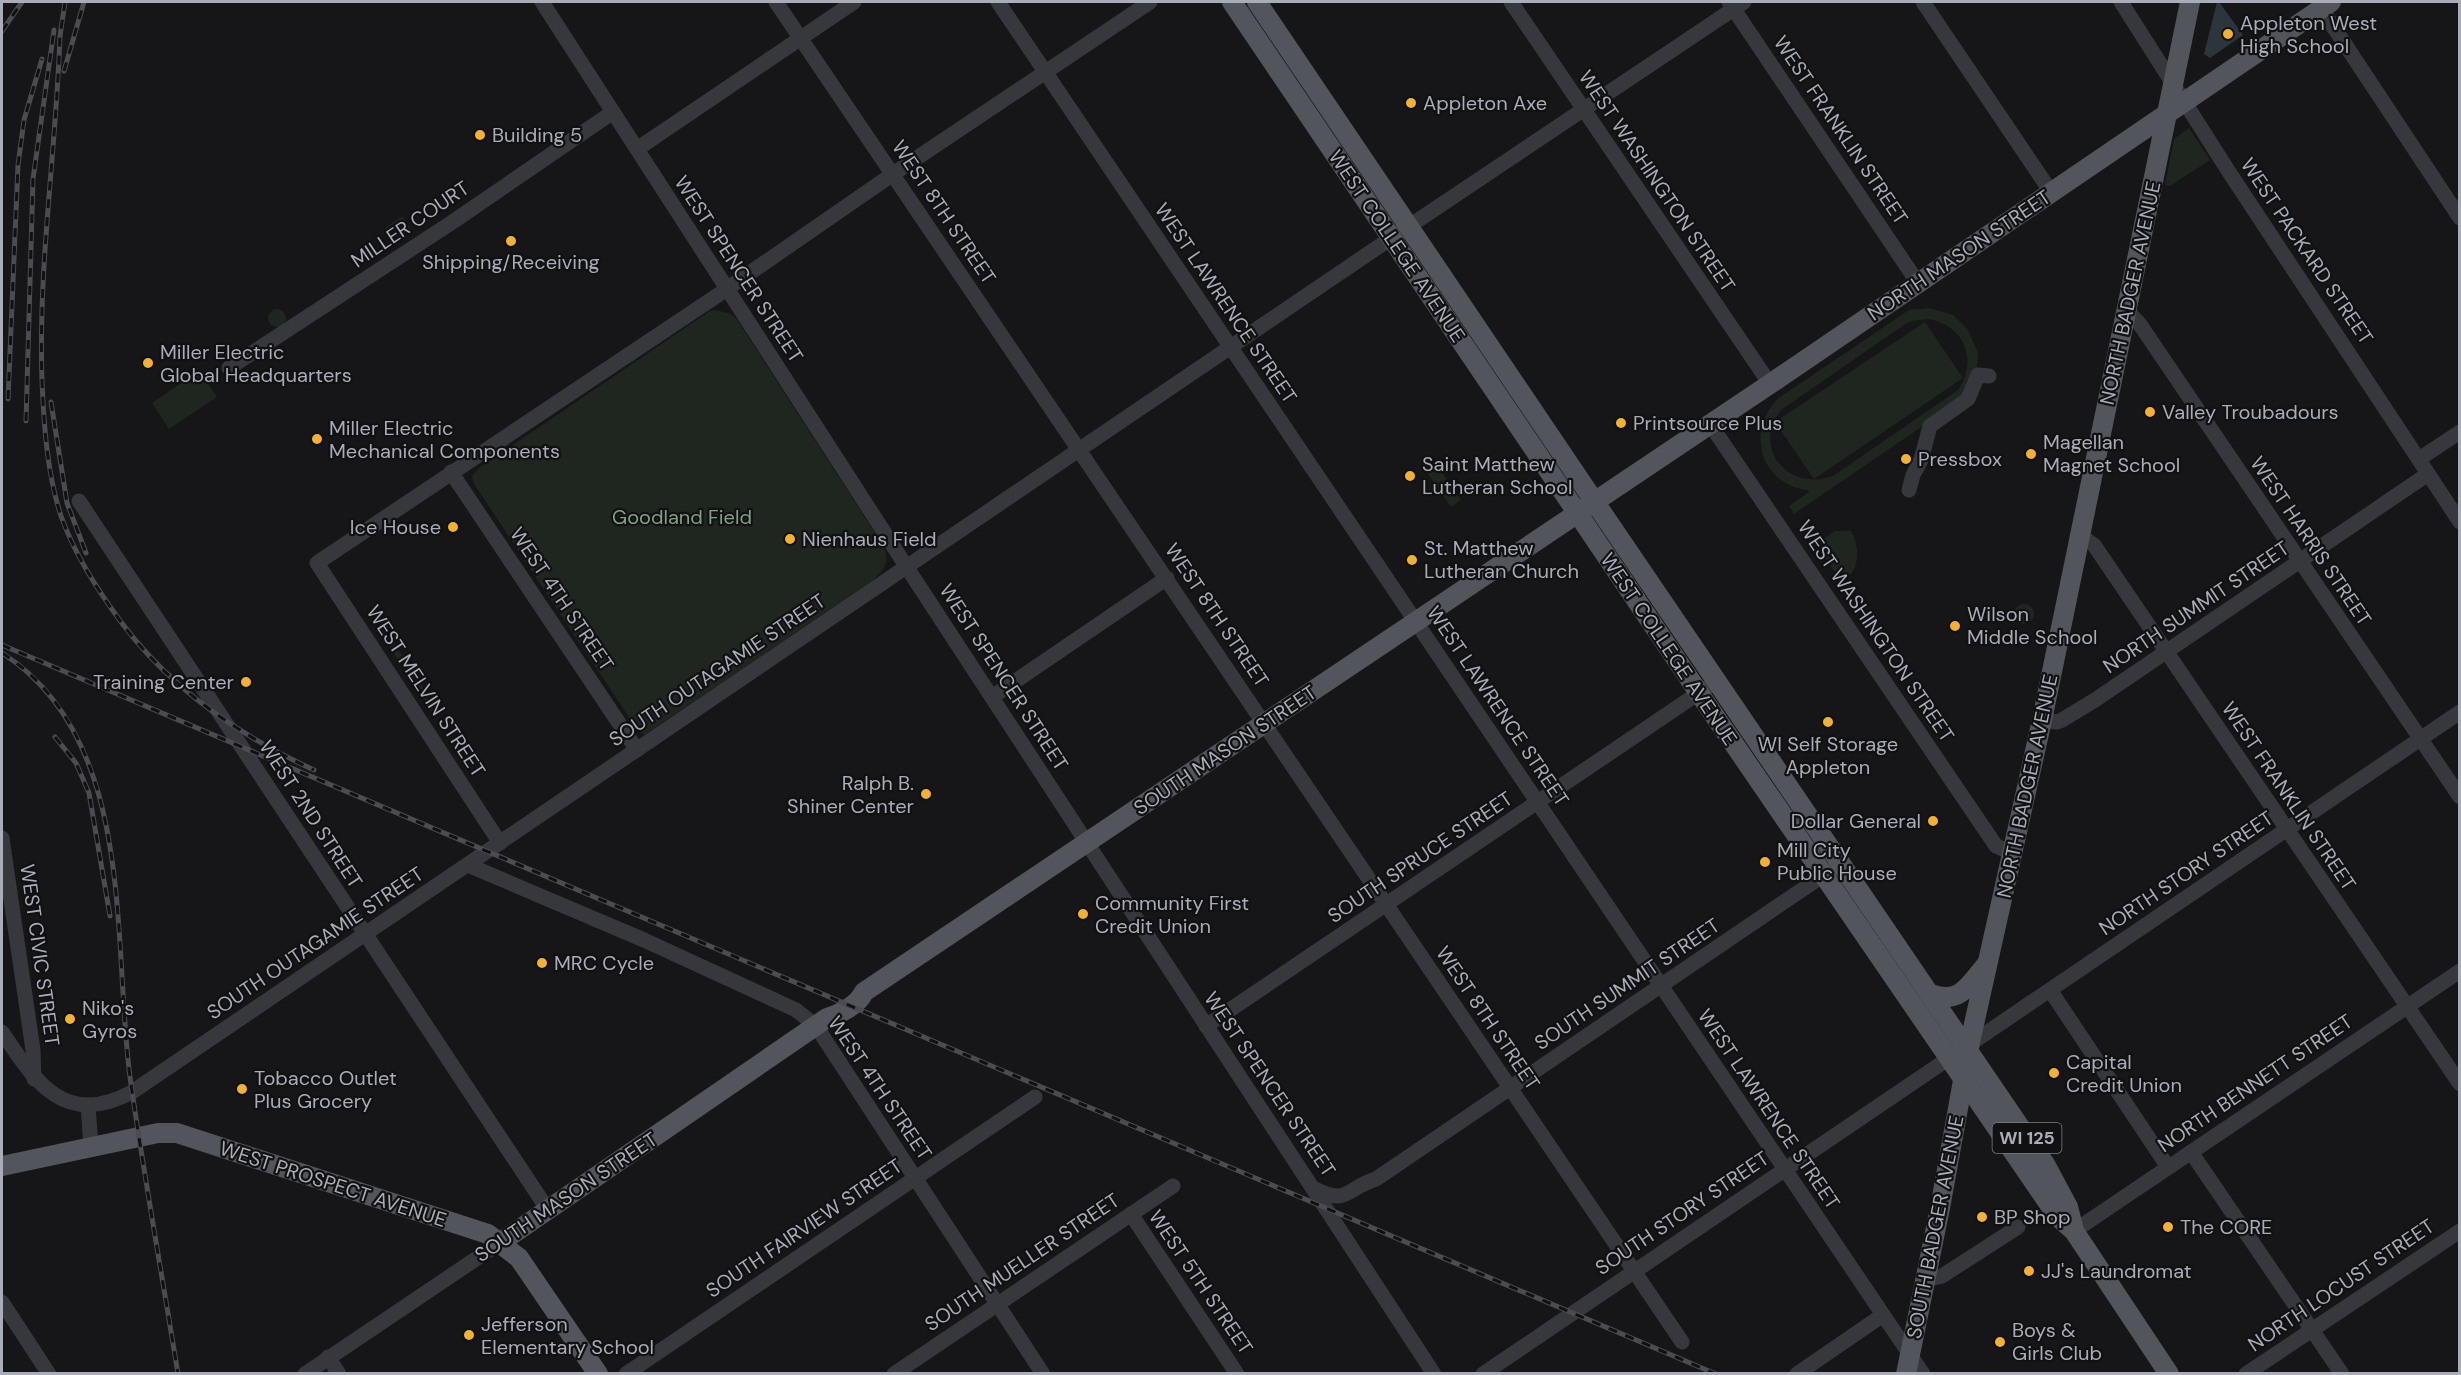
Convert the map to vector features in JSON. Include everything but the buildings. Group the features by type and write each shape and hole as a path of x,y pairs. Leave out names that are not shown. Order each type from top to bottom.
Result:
{"main road":[{"name":"WEST COLLEGE AVENUE","path":"1232,2 1400,232"},
{"name":"WEST COLLEGE AVENUE","path":"1257,2 1400,232 1585,507 1699,693 1824,875 1963,1049 2045,1164 2068,1207 2074,1231"},
{"name":"NORTH BADGER AVENUE","path":"1963,1049 1987,963 2013,853 2126,310 2176,107 2173,82 2190,2"},
{"name":"NORTH MASON STREET","path":"1585,507 1770,384 2326,5"},
{"name":"WEST COLLEGE AVENUE","path":"1585,507 1716,682 1931,994 1963,1049 1963,1080 2058,1217 2074,1231 2169,1374"},
{"name":"SOUTH MASON STREET","path":"501,1242 821,1022 832,1008 855,992 864,992 1087,844 1585,507"},
{"path":"1931,994 1948,998 1959,995 1987,963"},
{"name":"SOUTH BADGER AVENUE","path":"1908,1364 1963,1080"},
{"name":"WEST PROSPECT AVENUE","path":"2,1166 158,1133 177,1133 488,1234 519,1258 598,1374"}],"street":[{"name":"WEST SPENCER STREET","path":"542,2 906,566 1329,1210 1434,1374"},
{"name":"WEST 8TH STREET","path":"776,2 1682,1342"},
{"path":"637,149 854,2"},
{"name":"WEST LAWRENCE STREET","path":"998,2 1785,1169 1883,1316 1908,1364 1923,1374"},
{"path":"451,472 727,289 893,174 1150,2"},
{"name":"WEST WASHINGTON STREET","path":"1511,2 1770,384"},
{"path":"1923,2 2051,192"},
{"path":"2121,2 2173,82"},
{"name":"SOUTH OUTAGAMIE STREET","path":"88,1105 106,1104 132,1092 906,566 1583,110 1735,4"},
{"name":"WEST FRANKLIN STREET","path":"1735,4 1918,283"},
{"path":"2326,5 2460,218"},
{"name":"WEST PACKARD STREET","path":"2176,107 2460,522"},
{"name":"MILLER COURT","path":"229,368 495,193 613,112"},
{"name":"WEST HARRIS STREET","path":"2126,310 2139,323 2460,797"},
{"path":"1909,490 1921,460 1930,426 1968,399 1978,375 1989,376"},
{"name":"WEST WASHINGTON STREET","path":"1710,424 1996,846 2013,853"},
{"path":"2419,459 2460,432"},
{"name":"WEST MELVIN STREET","path":"451,472 317,563 500,843"},
{"name":"WEST 4TH STREET","path":"451,472 637,750"},
{"name":"NORTH SUMMIT STREET","path":"2042,720 2056,722 2073,714 2428,474"},
{"name":"WEST 2ND STREET","path":"79,501 548,1210"},
{"name":"WEST FRANKLIN STREET","path":"2080,536 2094,545 2460,1084"},
{"path":"992,697 1167,578"},
{"name":"SOUTH SPRUCE STREET","path":"1206,1026 1716,682"},
{"name":"NORTH STORY STREET","path":"1963,1049 2460,712"},
{"name":"WEST CIVIC STREET","path":"2,838 33,1050 34,1079"},
{"name":"SOUTH SUMMIT STREET","path":"1314,1189 1330,1197 1338,1198 1365,1182 1376,1179 1841,864"},
{"name":"WEST 4TH STREET","path":"468,865 644,940 821,1022 915,1178 1043,1374"},
{"name":"NORTH BENNETT STREET","path":"2074,1231 2460,971"},
{"path":"2049,990 2168,1167"},
{"path":"2,1032 34,1079 58,1098 88,1105 91,1147"},
{"name":"SOUTH STORY STREET","path":"1483,1374 1963,1049"},
{"name":"SOUTH FAIRVIEW STREET","path":"626,1374 1035,1097"},
{"path":"2191,1152 2342,1374"},
{"name":"SOUTH SUMMIT STREET","path":"1329,1210 1349,1203 1371,1188 1376,1179"},
{"name":"SOUTH MUELLER STREET","path":"894,1374 1173,1186"},
{"name":"WEST 5TH STREET","path":"1131,1214 1237,1374"},
{"path":"1926,1280 1942,1276 2018,1227"},
{"name":"NORTH LOCUST STREET","path":"2246,1374 2460,1231"},
{"name":"SOUTH MASON STREET","path":"305,1374 501,1242"},
{"path":"2,1302 50,1374"},
{"path":"1797,1374 1883,1316"},
{"path":"328,1358 339,1374"}],"green space":[{"path":"2189,128 2210,160 2170,186 2165,185 2174,139"},
{"path":"402,216 413,232 404,231 405,226 395,224 394,234 399,235 397,244 385,228"},
{"path":"1930,308 1953,315 1968,330 1978,353 1976,377 1955,404 1794,514 1789,506 1810,491 1787,484 1768,466 1763,455 1761,430 1771,407 1780,397 1909,310","holes":["1929,319 1952,329 1959,337 1967,356 1964,379 1958,390 1833,476 1817,479 1802,478 1779,464 1770,439 1773,425 1781,410 1904,325 1912,321"]},
{"path":"277,309 283,312 286,318 283,324 277,327 271,324 268,318 271,312"},
{"name":"Goodland Field","path":"716,310 731,314 738,321 884,547 887,558 882,570 872,581 644,735 638,731 474,484 472,476 479,468 710,311"},
{"path":"1925,322 1963,378 1814,479 1775,422"},
{"path":"199,371 217,397 169,429 152,403"},
{"path":"1432,458 1461,500 1451,507 1422,465"},
{"path":"1835,531 1851,531 1857,552 1852,573 1840,580 1816,544"},
{"path":"2020,604 2028,604 2034,610 2034,618 2028,624 2020,624 2014,618 2014,610"},
{"path":"385,629 440,714 435,717 380,632"}],"shaded area":[{"path":"2217,2 2243,35 2210,58 2204,54"}],"railway":[{"path":"2,31 22,2"},
{"path":"65,2 60,36 41,338 47,449 52,483 61,516 80,558 103,597 140,646 161,668 184,689 233,726 286,757 314,770"},
{"path":"64,71 84,2"},
{"path":"26,421 33,179 54,30"},
{"path":"8,399 18,165 24,120 42,59"},
{"path":"51,402 67,503 86,553"},
{"path":"2,645 1716,1374"},
{"path":"2,653 46,690 76,736 97,789 110,846 117,905 130,1077 178,1374"},
{"path":"55,737 76,763 89,793 110,916"}],"place":[{"name":"Appleton West High School","path":"2228,34"},
{"name":"Appleton Axe","path":"1411,103"},
{"name":"Building 5","path":"480,135"},
{"name":"Shipping/Receiving","path":"511,241"},
{"name":"Miller Electric Global Headquarters","path":"148,363"},
{"name":"Valley Troubadours","path":"2150,412"},
{"name":"Printsource Plus","path":"1621,423"},
{"name":"Miller Electric Mechanical Components","path":"317,439"},
{"name":"Magellan Magnet School","path":"2031,454"},
{"name":"Pressbox","path":"1906,459"},
{"name":"Saint Matthew Lutheran School","path":"1410,476"},
{"name":"Ice House","path":"453,527"},
{"name":"Nienhaus Field","path":"790,539"},
{"name":"St. Matthew Lutheran Church","path":"1412,560"},
{"name":"Wilson Middle School","path":"1955,626"},
{"name":"Training Center","path":"246,682"},
{"name":"WI Self Storage Appleton","path":"1828,722"},
{"name":"Ralph B. Shiner Center","path":"926,794"},
{"name":"Dollar General","path":"1933,821"},
{"name":"Mill City Public House","path":"1765,862"},
{"name":"Community First Credit Union","path":"1083,914"},
{"name":"MRC Cycle","path":"542,963"},
{"name":"Niko's Gyros","path":"70,1019"},
{"name":"Capital Credit Union","path":"2054,1073"},
{"name":"Tobacco Outlet Plus Grocery","path":"242,1089"},
{"name":"BP Shop","path":"1982,1217"},
{"name":"The CORE","path":"2168,1227"},
{"name":"JJ's Laundromat","path":"2029,1271"},
{"name":"Jefferson Elementary School","path":"469,1335"},
{"name":"Boys & Girls Club","path":"2000,1342"}]}
